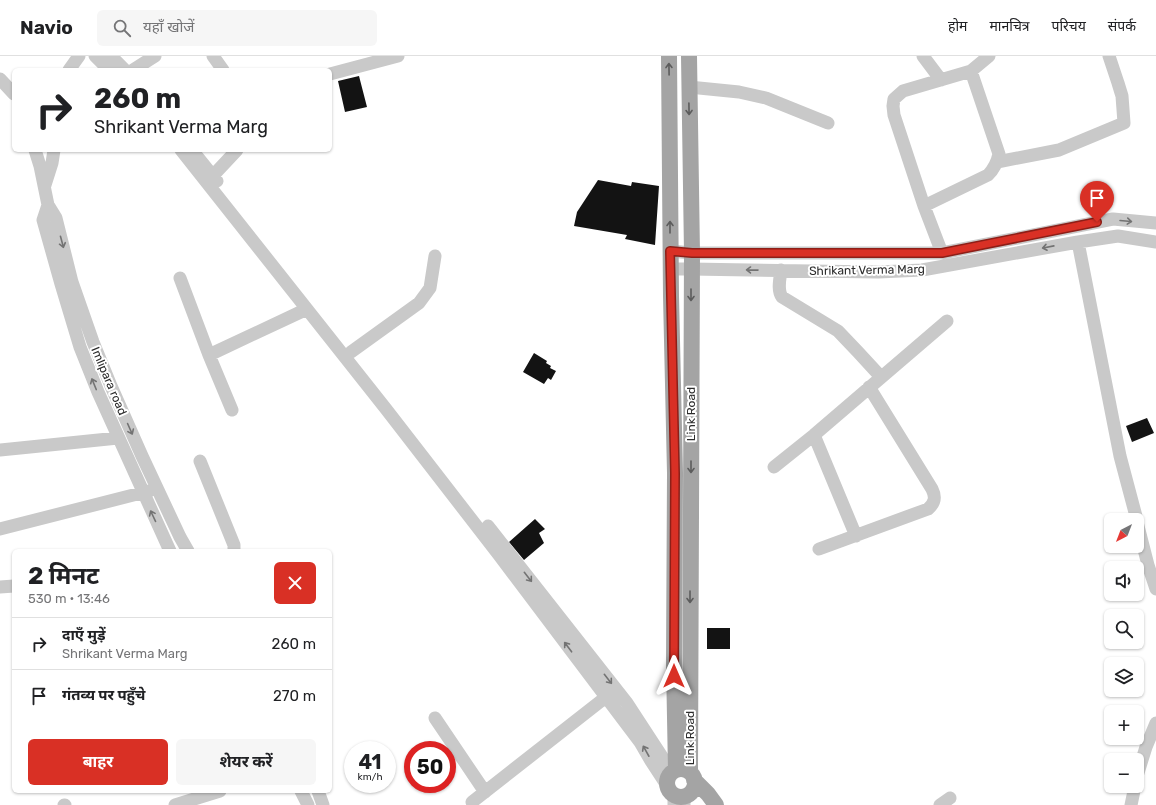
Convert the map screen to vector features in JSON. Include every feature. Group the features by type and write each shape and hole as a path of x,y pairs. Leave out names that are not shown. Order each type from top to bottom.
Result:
{"main road":[{"name":"Link Road","path":"669,56 670,269 675,473 674,664 682,789"},
{"name":"Link Road","path":"682,789 692,253 689,56"},
{"path":"682,789 708,794 716,805"}],"street":[{"path":"71,68 79,56"},
{"path":"95,56 107,68"},
{"path":"111,56 122,68"},
{"path":"136,68 155,56"},
{"path":"213,56 221,68"},
{"path":"332,73 398,56"},
{"path":"923,56 941,80"},
{"path":"942,253 924,206 894,115 894,100 903,91 971,71 989,56"},
{"path":"998,162 1059,150 1124,123 1122,96 1109,56"},
{"path":"924,206 988,175 998,162 999,154 971,71"},
{"path":"0,79 12,92"},
{"path":"689,87 738,92 766,98 828,123"},
{"name":"Imlipara road","path":"36,152 48,206 56,218 72,282 93,342 157,489 187,549"},
{"path":"44,188 52,163 54,152"},
{"path":"183,152 210,180 351,352 627,703 682,789"},
{"path":"193,152 210,180 307,309 499,555 640,742 651,761 682,789"},
{"path":"210,180 235,152"},
{"name":"Imlipara road","path":"48,206 43,220 80,347 118,438 169,549"},
{"name":"Shrikant Verma Marg","path":"670,251 692,253 942,253 1113,219 1156,223"},
{"name":"Shrikant Verma Marg","path":"670,269 691,268 878,272 922,270 1118,236 1156,242"},
{"path":"1078,242 1120,456 1135,513"},
{"path":"351,352 419,303 430,288 435,256"},
{"path":"781,270 779,293 782,297 838,331 881,377"},
{"path":"180,278 209,355 232,410"},
{"path":"209,355 307,309"},
{"path":"774,468 947,321"},
{"path":"819,549 928,509 932,506 934,500 932,489 870,387"},
{"path":"814,435 856,536"},
{"path":"0,450 118,438"},
{"path":"200,462 234,545 234,549"},
{"path":"0,529 157,489"},
{"path":"1144,549 1156,589"},
{"path":"0,587 12,586"},
{"path":"472,802 606,697"},
{"path":"435,718 485,792"},
{"path":"1144,753 1156,723"},
{"path":"175,805 214,793"},
{"path":"302,793 308,805"},
{"path":"319,793 324,805"},
{"path":"1131,805 1134,793"}],"building":[{"path":"359,76 367,107 345,112 338,81"},
{"path":"598,180 631,186 632,182 659,186 655,245 625,239 627,235 574,226 577,212"},
{"path":"534,353 547,361 546,363 551,366 550,368 556,371 551,380 548,378 544,384 523,372"},
{"path":"1147,418 1154,433 1132,442 1126,426"},
{"path":"535,519 545,529 539,533 544,543 524,560 509,542"},
{"path":"707,628 730,628 730,649 707,649"}],"route":[{"path":"674,676 675,473 670,251 692,253 942,253 1097,222"}]}
